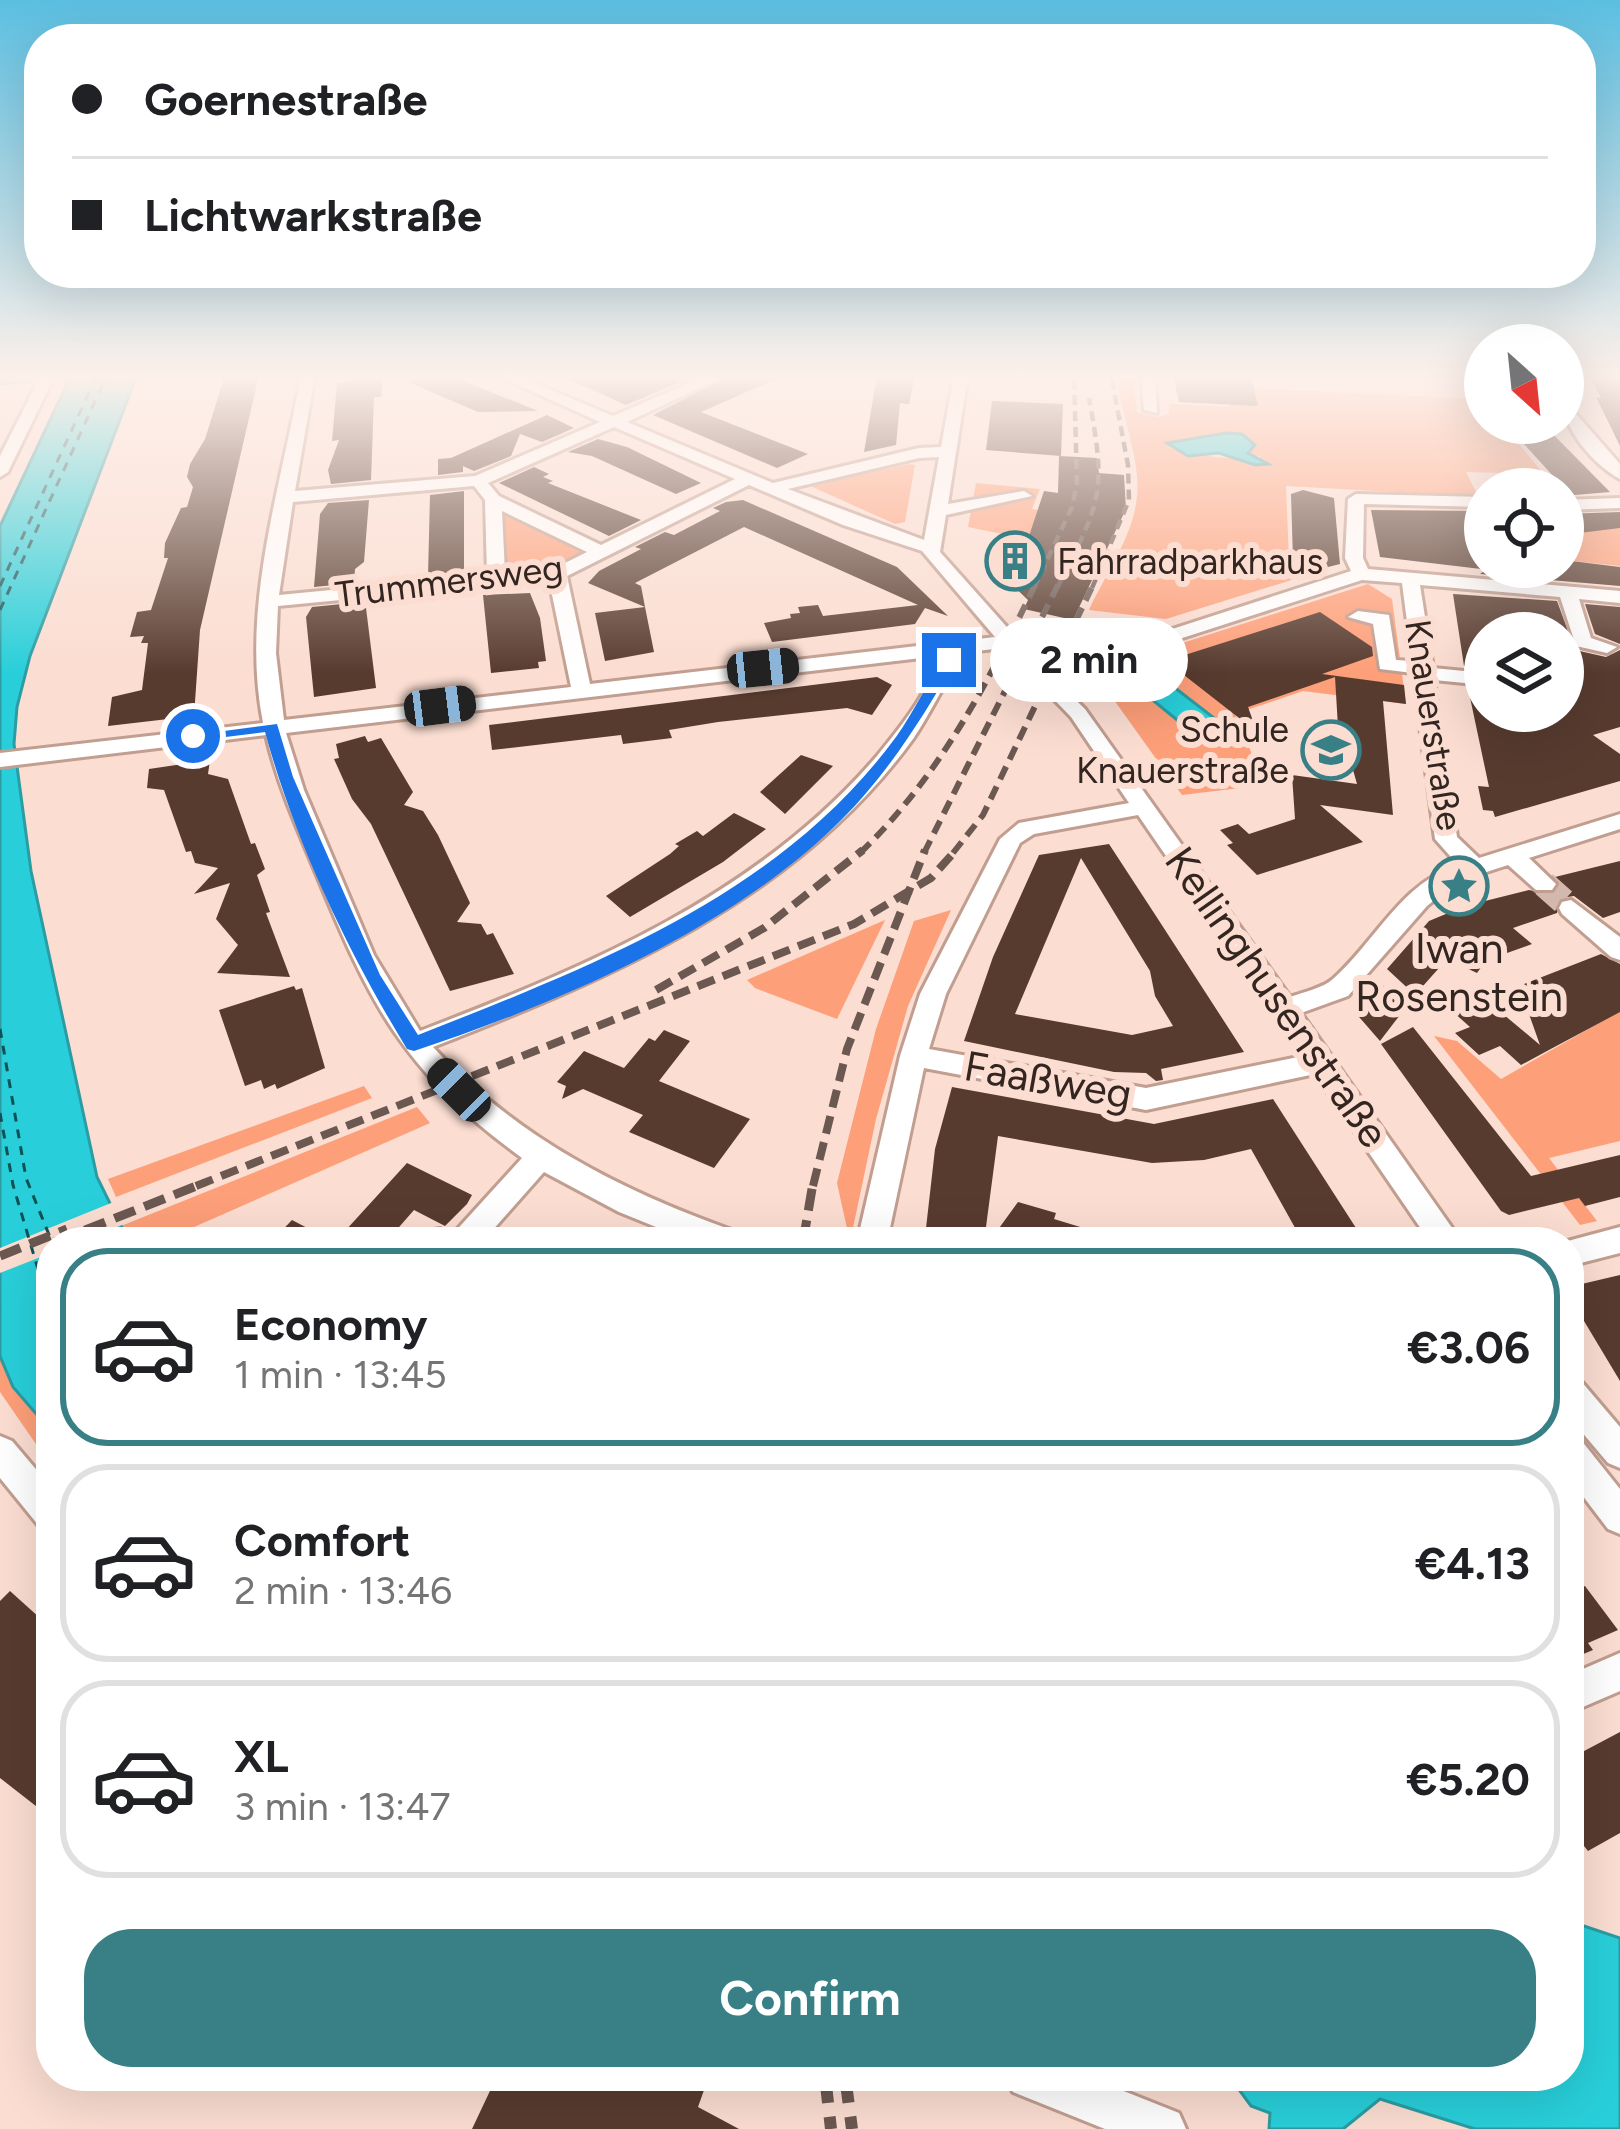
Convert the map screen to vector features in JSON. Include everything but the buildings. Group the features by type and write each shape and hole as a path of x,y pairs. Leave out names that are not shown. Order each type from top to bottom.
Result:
{"street":[{"path":"292,474 266,650 271,727 285,777 372,976 414,1044 482,1114 541,1156 618,1199 690,1227"},
{"path":"288,497 478,481 493,474"},
{"path":"741,474 867,528 936,541 988,593 1021,640"},
{"path":"773,488 830,474"},
{"path":"945,474 936,541 956,581 1021,640"},
{"name":"Trummersweg","path":"271,601 557,574 750,478"},
{"path":"478,481 493,500 602,553"},
{"path":"939,511 1024,496"},
{"path":"1361,574 1354,557 1356,499 1464,502"},
{"path":"493,500 496,581"},
{"path":"1584,504 1620,503"},
{"path":"557,574 581,688"},
{"path":"1040,665 1130,649 1361,574 1620,597"},
{"name":"Knauerstraße","path":"1410,576 1446,838 1473,866"},
{"path":"956,581 988,593"},
{"path":"1567,591 1583,642 1607,647"},
{"path":"1358,616 1382,619 1388,664 1464,676"},
{"path":"7,759 581,688 1021,640"},
{"name":"Kellinghusenstraße","path":"1021,640 1040,665 1061,680 1064,694 1437,1227"},
{"path":"414,1044 608,967 676,932 784,860 824,828 905,736 949,660 947,647"},
{"path":"875,1227 914,1056 948,959 1014,836 1033,827 1146,807"},
{"path":"1286,1008 1339,989 1428,889 1473,866 1620,821"},
{"path":"1511,855 1544,884"},
{"path":"1571,908 1620,951"},
{"name":"Faaßweg","path":"914,1056 1146,1099 1323,1062"},
{"path":"477,1227 541,1156"},
{"path":"1584,1249 1620,1240"},
{"path":"1584,1410 1620,1452"},
{"path":"0,1452 36,1496"},
{"path":"1584,1470 1620,1517"},
{"path":"1584,1688 1620,1672"},
{"path":"1067,2091 1163,2129"}],"shaded area":[{"path":"860,474 913,474 905,522 895,524 808,485"},
{"path":"1137,474 1464,474 1464,496 1286,486 1289,560 1311,574 1166,619 1089,610 1125,540 1137,496"},
{"path":"976,483 1040,489 1032,509 1066,514 1024,593 1012,587 1036,541 968,527"},
{"path":"505,514 582,549 582,556 550,571 505,571"},
{"path":"1620,528 1620,566 1584,562 1584,529"},
{"path":"1368,584 1392,599 1406,704 1303,691 1235,714 1265,785 1182,795 1114,700 1132,659"},
{"path":"951,910 908,1006 876,1119 853,1227 847,1227 837,1183 876,1029 914,921"},
{"path":"885,920 837,1019 755,988 747,980"},
{"path":"1620,1011 1620,1141 1549,1158 1597,1221 1580,1225 1434,1036 1457,1041 1501,1079"},
{"path":"364,1086 372,1098 116,1197 108,1179"},
{"path":"417,1107 430,1123 194,1227 121,1226"},
{"path":"0,1356 13,1387 36,1414 36,1444 0,1392"}],"water":[{"path":"24,474 99,474 30,656 17,707 14,744 31,871 97,1177 122,1227 36,1227 36,1414 13,1387 0,1356 0,526"},
{"path":"1170,684 1214,718 1187,728 1144,693"},
{"path":"1584,1926 1620,1938 1620,2129 1475,2129 1380,2099 1343,2129 1269,2129 1270,2113 1251,2106 1240,2091 1584,2091"}],"pier":[{"path":"116,1201 127,1223 117,1227 52,1227"},
{"path":"36,1233 36,1259 0,1273 0,1248"}],"ferry route":[{"path":"0,586 51,474"},
{"path":"0,610 62,474"},
{"path":"0,1029 26,1178 46,1227"},
{"path":"0,1113 13,1185 36,1262"}],"tunnel":[{"path":"1544,884 1571,908"}],"railway":[{"path":"1034,588 1072,507 1077,474"},
{"path":"1057,588 1091,515 1098,474"},
{"path":"1092,588 1129,500 1128,474"},
{"path":"863,850 938,761 980,693 1035,585"},
{"path":"924,853 1058,585"},
{"path":"953,853 983,815 1093,585"},
{"path":"656,990 764,928 863,850"},
{"path":"909,891 925,850"},
{"path":"909,891 931,878 956,850"},
{"path":"196,1186 854,924 909,891"},
{"path":"813,1186 847,1049 909,891"},
{"path":"93,1227 204,1183"},
{"path":"806,1227 813,1183"},
{"path":"0,1256 36,1241"},
{"path":"827,2091 831,2129"},
{"path":"847,2091 852,2129"}],"place":[{"name":"Fahrradparkhaus","path":"1015,561"},
{"name":"Schule Knauerstraße","path":"1331,750"},
{"name":"Iwan Rosenstein","path":"1459,886"}],"route":[{"path":"193,736 271,727 285,777 372,976 414,1044 608,967 747,887 824,828 866,784 905,736 949,660"}]}
